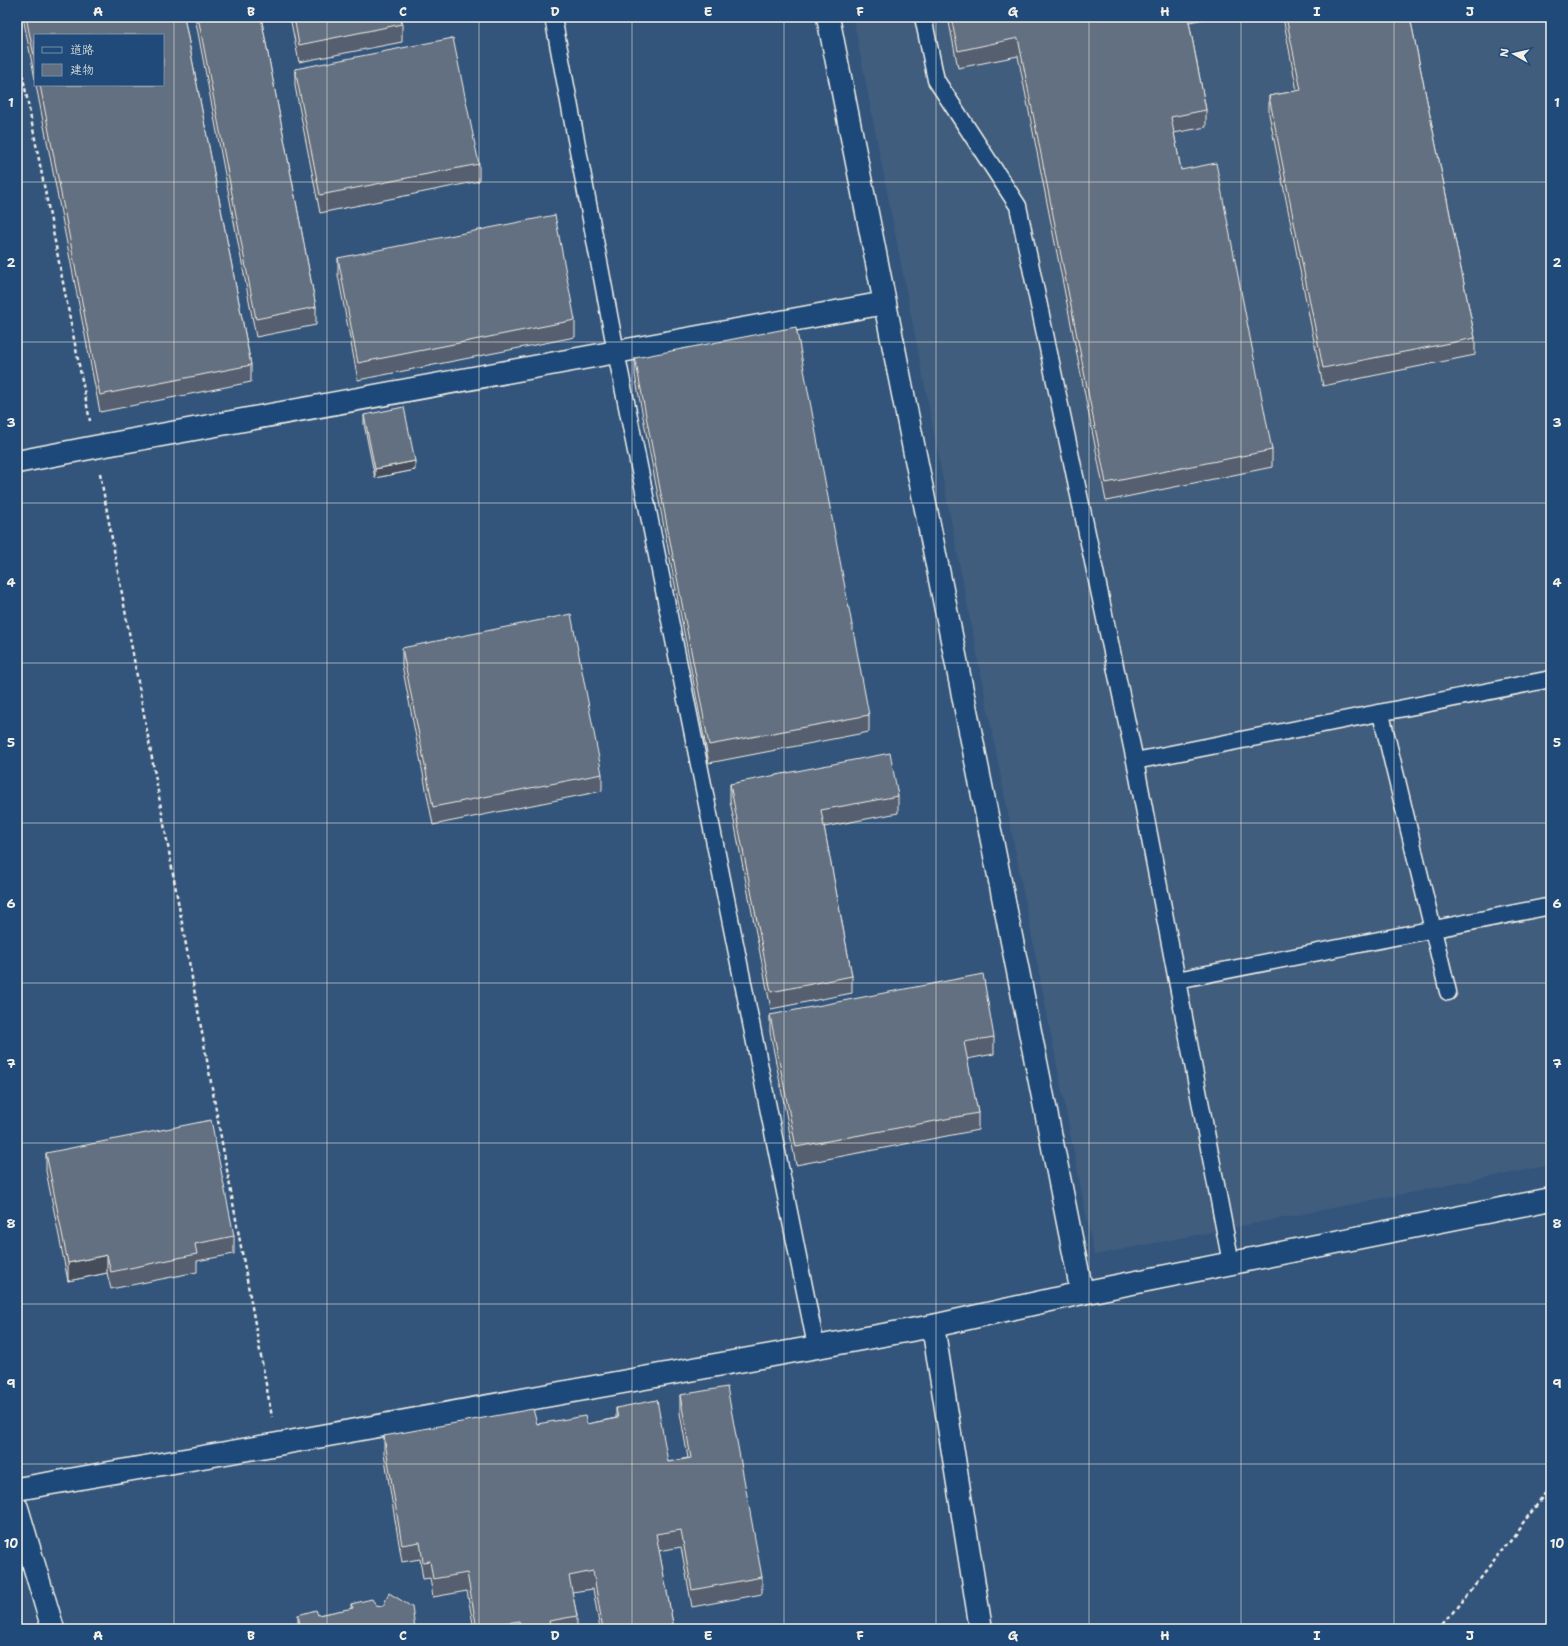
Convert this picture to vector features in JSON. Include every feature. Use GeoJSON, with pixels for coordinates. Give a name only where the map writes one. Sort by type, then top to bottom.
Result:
{"type":"FeatureCollection","features":[{"type":"Feature","properties":{"kind":"street"},"geometry":{"type":"LineString","coordinates":[[828,17],[1082,1293]]}},
{"type":"Feature","properties":{"kind":"street"},"geometry":{"type":"LineString","coordinates":[[17,462],[885,303]]}},
{"type":"Feature","properties":{"kind":"street"},"geometry":{"type":"LineString","coordinates":[[17,1489],[278,1444],[932,1326],[1082,1293],[1551,1199]]}},
{"type":"Feature","properties":{"kind":"street"},"geometry":{"type":"LineString","coordinates":[[932,1326],[981,1629]]}},
{"type":"Feature","properties":{"kind":"street"},"geometry":{"type":"LineString","coordinates":[[17,1508],[53,1629]]}},
{"type":"Feature","properties":{"kind":"lane"},"geometry":{"type":"LineString","coordinates":[[553,17],[616,352],[816,1346]]}},
{"type":"Feature","properties":{"kind":"lane"},"geometry":{"type":"LineString","coordinates":[[923,17],[936,80],[1018,206],[1136,761],[1231,1263]]}},
{"type":"Feature","properties":{"kind":"lane"},"geometry":{"type":"LineString","coordinates":[[1136,761],[1382,714],[1551,679]]}},
{"type":"Feature","properties":{"kind":"lane"},"geometry":{"type":"LineString","coordinates":[[1382,714],[1448,992]]}},
{"type":"Feature","properties":{"kind":"lane"},"geometry":{"type":"LineString","coordinates":[[1177,980],[1551,906]]}},
{"type":"Feature","properties":{"kind":"path"},"geometry":{"type":"LineString","coordinates":[[17,47],[95,447],[278,1444]]}},
{"type":"Feature","properties":{"kind":"path"},"geometry":{"type":"LineString","coordinates":[[1440,1629],[1551,1487]]}},
{"type":"Feature","properties":{"kind":"shaded area"},"geometry":{"type":"Polygon","coordinates":[[[853,17],[1551,17],[1551,1165],[1094,1255],[853,17]]]}},
{"type":"Feature","properties":{"kind":"building"},"geometry":{"type":"Polygon","coordinates":[[[26,17],[184,17],[251,365],[100,395],[40,86],[164,86],[164,34],[34,34],[34,56],[26,17]]]}},
{"type":"Feature","properties":{"kind":"building"},"geometry":{"type":"Polygon","coordinates":[[[198,17],[261,17],[316,307],[256,319],[198,17]]]}},
{"type":"Feature","properties":{"kind":"building"},"geometry":{"type":"Polygon","coordinates":[[[294,17],[400,17],[402,24],[299,45],[294,17]]]}},
{"type":"Feature","properties":{"kind":"building"},"geometry":{"type":"Polygon","coordinates":[[[951,17],[1188,17],[1206,110],[1171,117],[1181,170],[1216,163],[1272,450],[1106,483],[1018,38],[958,51],[951,17]]]}},
{"type":"Feature","properties":{"kind":"building"},"geometry":{"type":"Polygon","coordinates":[[[1286,17],[1410,17],[1475,338],[1323,368],[1269,96],[1301,90],[1286,17]]]}},
{"type":"Feature","properties":{"kind":"building"},"geometry":{"type":"Polygon","coordinates":[[[453,38],[479,164],[320,195],[295,69],[453,38]]]}},
{"type":"Feature","properties":{"kind":"building"},"geometry":{"type":"Polygon","coordinates":[[[555,215],[575,320],[358,363],[338,258],[555,215]]]}},
{"type":"Feature","properties":{"kind":"building"},"geometry":{"type":"Polygon","coordinates":[[[796,327],[869,715],[709,745],[635,358],[796,327]]]}},
{"type":"Feature","properties":{"kind":"building"},"geometry":{"type":"Polygon","coordinates":[[[404,407],[415,461],[375,469],[364,415],[404,407]]]}},
{"type":"Feature","properties":{"kind":"building"},"geometry":{"type":"Polygon","coordinates":[[[571,614],[602,774],[433,807],[402,648],[571,614]]]}},
{"type":"Feature","properties":{"kind":"building"},"geometry":{"type":"Polygon","coordinates":[[[890,753],[898,796],[821,810],[852,976],[771,992],[730,784],[890,753]]]}},
{"type":"Feature","properties":{"kind":"building"},"geometry":{"type":"Polygon","coordinates":[[[983,974],[994,1037],[964,1042],[978,1113],[796,1147],[770,1015],[983,974]]]}},
{"type":"Feature","properties":{"kind":"building"},"geometry":{"type":"Polygon","coordinates":[[[211,1120],[234,1236],[195,1244],[197,1254],[111,1272],[107,1255],[68,1263],[46,1153],[211,1120]]]}},
{"type":"Feature","properties":{"kind":"building"},"geometry":{"type":"Polygon","coordinates":[[[727,1387],[762,1577],[692,1590],[681,1530],[656,1534],[674,1629],[603,1629],[593,1571],[569,1576],[577,1616],[549,1621],[551,1629],[521,1629],[519,1621],[497,1625],[498,1629],[477,1629],[467,1573],[433,1579],[430,1561],[423,1562],[420,1542],[402,1545],[384,1436],[533,1409],[537,1424],[585,1416],[587,1424],[618,1418],[616,1408],[657,1400],[668,1462],[691,1458],[680,1395],[727,1387]]]}},
{"type":"Feature","properties":{"kind":"building"},"geometry":{"type":"Polygon","coordinates":[[[389,1593],[412,1607],[415,1629],[301,1629],[298,1615],[316,1610],[318,1615],[353,1608],[351,1604],[372,1599],[376,1605],[383,1606],[389,1593]]]}}]}
